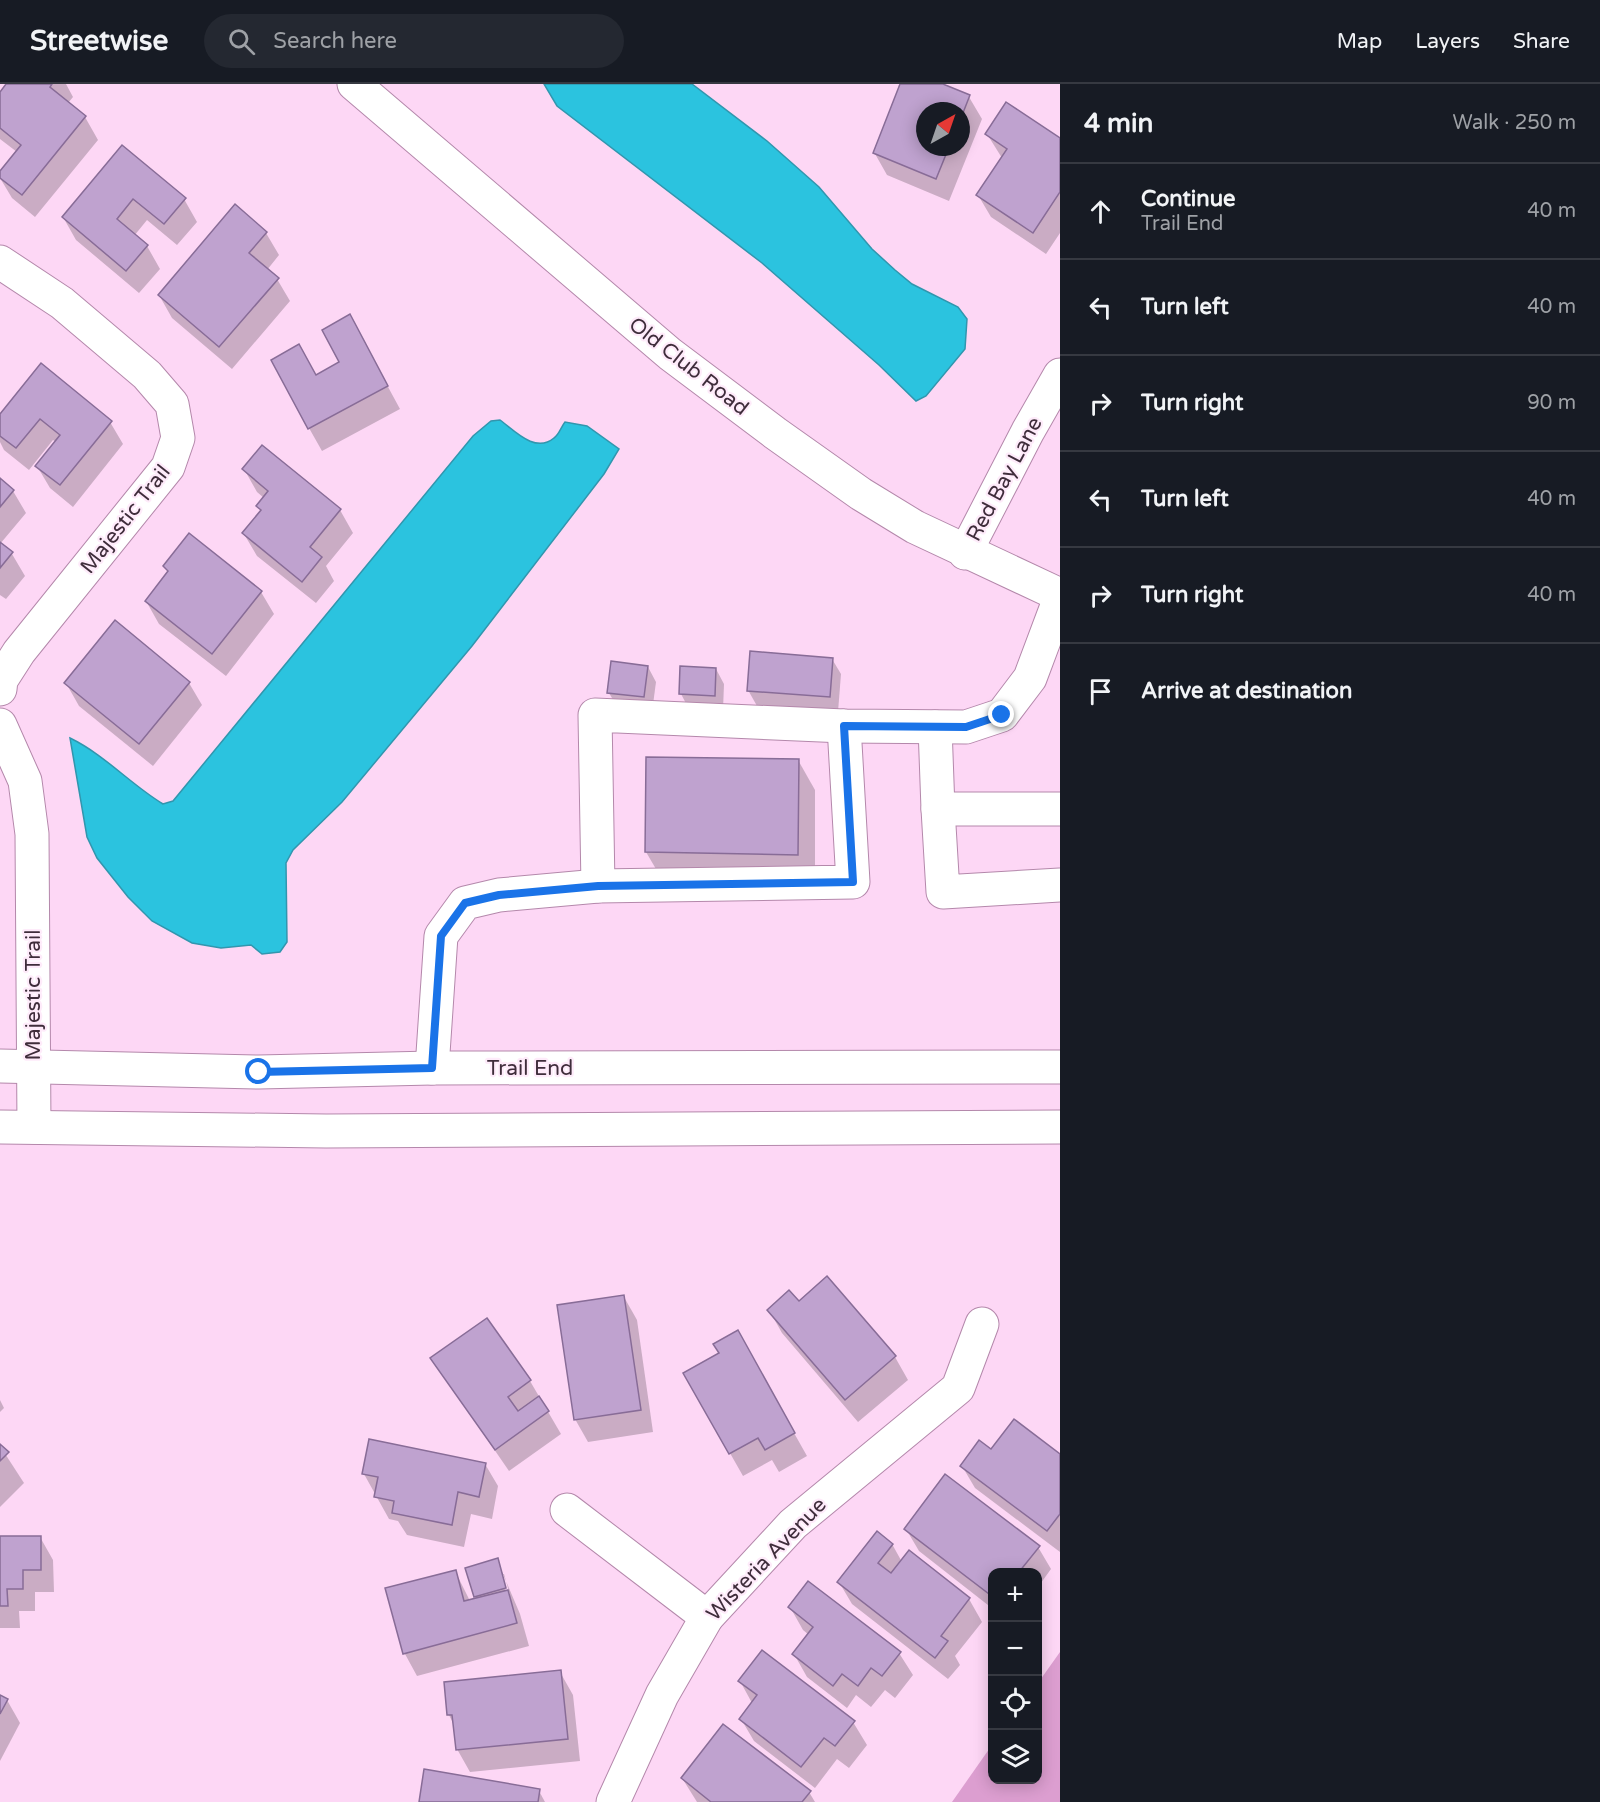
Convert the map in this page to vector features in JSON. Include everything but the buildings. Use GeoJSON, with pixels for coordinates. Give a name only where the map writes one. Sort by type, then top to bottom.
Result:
{"type":"FeatureCollection","features":[{"type":"Feature","properties":{"kind":"street","name":"Old Club Road"},"geometry":{"type":"LineString","coordinates":[[354,84],[670,354],[861,494],[915,527],[965,553],[1060,597]]}},
{"type":"Feature","properties":{"kind":"street","name":"Majestic Trail"},"geometry":{"type":"LineString","coordinates":[[0,262],[62,303],[147,375],[172,404],[178,438],[168,468],[19,652],[1,680],[0,689]]}},
{"type":"Feature","properties":{"kind":"street","name":"Red Bay Lane"},"geometry":{"type":"LineString","coordinates":[[965,553],[1060,375]]}},
{"type":"Feature","properties":{"kind":"street"},"geometry":{"type":"LineString","coordinates":[[598,886],[595,715],[844,726],[966,727],[1002,715],[1029,678],[1060,597]]}},
{"type":"Feature","properties":{"kind":"street","name":"Majestic Trail"},"geometry":{"type":"LineString","coordinates":[[0,725],[25,781],[32,834],[33,1127]]}},
{"type":"Feature","properties":{"kind":"street"},"geometry":{"type":"LineString","coordinates":[[432,1068],[441,936],[465,903],[499,895],[598,886],[853,882],[844,726]]}},
{"type":"Feature","properties":{"kind":"street"},"geometry":{"type":"LineString","coordinates":[[935,727],[943,892],[1060,885]]}},
{"type":"Feature","properties":{"kind":"street"},"geometry":{"type":"LineString","coordinates":[[938,809],[1060,809]]}},
{"type":"Feature","properties":{"kind":"street","name":"Trail End"},"geometry":{"type":"LineString","coordinates":[[0,1066],[259,1072],[432,1068],[1060,1067]]}},
{"type":"Feature","properties":{"kind":"street"},"geometry":{"type":"LineString","coordinates":[[0,1126],[326,1131],[1060,1128]]}},
{"type":"Feature","properties":{"kind":"street","name":"Wisteria Avenue"},"geometry":{"type":"LineString","coordinates":[[614,1802],[662,1695],[707,1617],[793,1524],[958,1388],[982,1324]]}},
{"type":"Feature","properties":{"kind":"street"},"geometry":{"type":"LineString","coordinates":[[567,1510],[707,1617]]}},
{"type":"Feature","properties":{"kind":"shaded area"},"geometry":{"type":"Polygon","coordinates":[[[1060,1652],[1060,1802],[952,1802],[988,1751],[988,1784],[1042,1784],[1042,1677],[1060,1652]]]}},
{"type":"Feature","properties":{"kind":"water"},"geometry":{"type":"Polygon","coordinates":[[[544,84],[692,84],[767,141],[819,187],[872,249],[895,270],[912,284],[958,307],[967,319],[965,349],[926,396],[916,401],[879,365],[762,263],[557,106],[544,84]]]}},
{"type":"Feature","properties":{"kind":"water"},"geometry":{"type":"Polygon","coordinates":[[[500,420],[525,439],[540,443],[556,437],[565,422],[587,426],[619,449],[604,474],[472,646],[342,802],[293,850],[286,863],[287,942],[280,952],[262,954],[251,945],[221,948],[192,943],[152,921],[128,897],[97,858],[87,837],[70,738],[95,753],[163,804],[173,801],[473,436],[491,421],[500,420]]]}},
{"type":"Feature","properties":{"kind":"route"},"geometry":{"type":"LineString","coordinates":[[259,1072],[432,1068],[441,936],[465,903],[499,895],[598,886],[853,882],[844,726],[966,727],[1002,715]]}}]}
